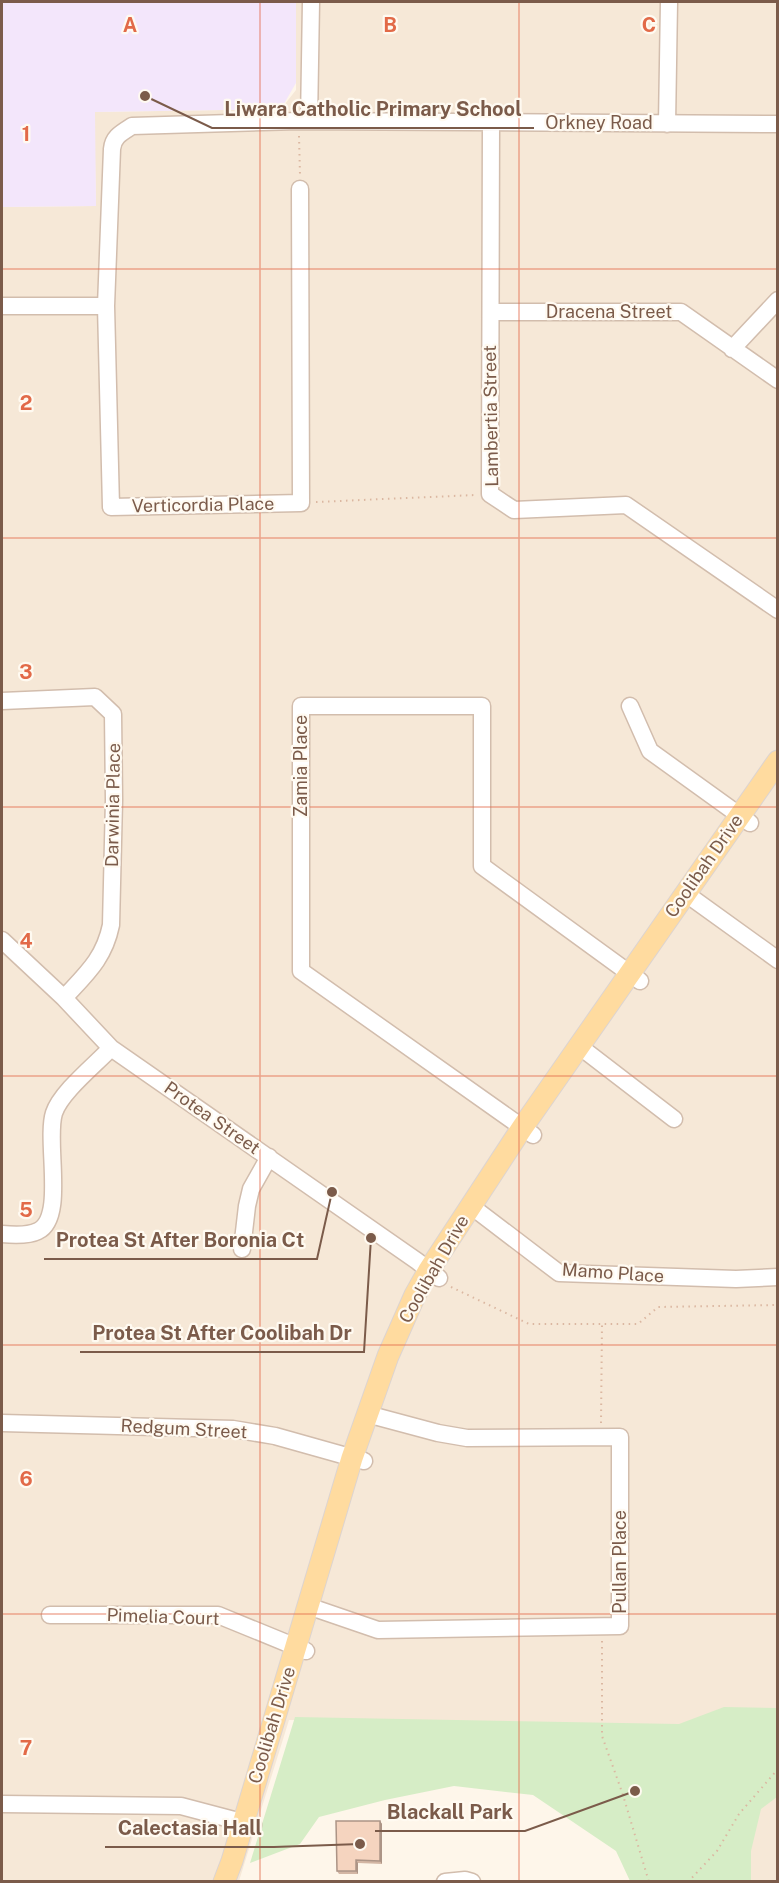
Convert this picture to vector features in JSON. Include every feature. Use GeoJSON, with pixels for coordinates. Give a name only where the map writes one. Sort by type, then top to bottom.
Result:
{"type":"FeatureCollection","features":[{"type":"Feature","properties":{"kind":"main road","name":"Coolibah Drive"},"geometry":{"type":"LineString","coordinates":[[745,819],[777,761]]}},
{"type":"Feature","properties":{"kind":"main road","name":"Coolibah Drive"},"geometry":{"type":"LineString","coordinates":[[224,1881],[248,1824],[373,1415],[406,1344],[434,1274],[528,1131],[690,896],[745,819],[777,782]]}},
{"type":"Feature","properties":{"kind":"main road","name":"Coolibah Drive"},"geometry":{"type":"LineString","coordinates":[[241,1881],[248,1824]]}},
{"type":"Feature","properties":{"kind":"street"},"geometry":{"type":"LineString","coordinates":[[304,121],[311,2]]}},
{"type":"Feature","properties":{"kind":"street"},"geometry":{"type":"LineString","coordinates":[[667,124],[669,2]]}},
{"type":"Feature","properties":{"kind":"street","name":"Orkney Road"},"geometry":{"type":"LineString","coordinates":[[132,126],[304,121],[777,124]]}},
{"type":"Feature","properties":{"kind":"street","name":"Lambertia Street"},"geometry":{"type":"LineString","coordinates":[[491,122],[490,494],[514,510],[626,505],[777,610]]}},
{"type":"Feature","properties":{"kind":"street","name":"Verticordia Place"},"geometry":{"type":"LineString","coordinates":[[132,126],[118,135],[113,142],[106,306],[111,507],[301,503],[300,189]]}},
{"type":"Feature","properties":{"kind":"street"},"geometry":{"type":"LineString","coordinates":[[732,349],[777,300]]}},
{"type":"Feature","properties":{"kind":"street"},"geometry":{"type":"LineString","coordinates":[[2,306],[106,306]]}},
{"type":"Feature","properties":{"kind":"street","name":"Dracena Street"},"geometry":{"type":"LineString","coordinates":[[491,312],[681,312],[777,380]]}},
{"type":"Feature","properties":{"kind":"street","name":"Darwinia Place"},"geometry":{"type":"LineString","coordinates":[[2,701],[95,697],[113,714],[114,800],[111,925],[107,943],[101,955],[64,998]]}},
{"type":"Feature","properties":{"kind":"street","name":"Zamia Place"},"geometry":{"type":"LineString","coordinates":[[528,1131],[301,971],[301,706],[482,706],[482,866],[635,976]]}},
{"type":"Feature","properties":{"kind":"street"},"geometry":{"type":"LineString","coordinates":[[630,706],[650,751],[745,819]]}},
{"type":"Feature","properties":{"kind":"street"},"geometry":{"type":"LineString","coordinates":[[690,896],[777,960]]}},
{"type":"Feature","properties":{"kind":"street","name":"Protea Street"},"geometry":{"type":"LineString","coordinates":[[2,940],[64,998],[111,1048],[434,1274]]}},
{"type":"Feature","properties":{"kind":"street"},"geometry":{"type":"LineString","coordinates":[[2,1234],[35,1233],[47,1224],[53,1206],[50,1142],[55,1110],[64,1095],[111,1048]]}},
{"type":"Feature","properties":{"kind":"street"},"geometry":{"type":"LineString","coordinates":[[584,1050],[674,1119]]}},
{"type":"Feature","properties":{"kind":"street"},"geometry":{"type":"LineString","coordinates":[[242,1249],[251,1189],[269,1158]]}},
{"type":"Feature","properties":{"kind":"street","name":"Mamo Place"},"geometry":{"type":"LineString","coordinates":[[476,1209],[559,1273],[736,1279],[777,1277]]}},
{"type":"Feature","properties":{"kind":"street"},"geometry":{"type":"LineString","coordinates":[[373,1415],[438,1433],[467,1438],[601,1437]]}},
{"type":"Feature","properties":{"kind":"street","name":"Redgum Street"},"geometry":{"type":"LineString","coordinates":[[2,1424],[233,1429],[275,1436],[358,1460]]}},
{"type":"Feature","properties":{"kind":"street","name":"Pullan Place"},"geometry":{"type":"LineString","coordinates":[[314,1608],[378,1630],[620,1626],[620,1437],[601,1437]]}},
{"type":"Feature","properties":{"kind":"street","name":"Pimelia Court"},"geometry":{"type":"LineString","coordinates":[[50,1615],[218,1615],[301,1649]]}},
{"type":"Feature","properties":{"kind":"street"},"geometry":{"type":"LineString","coordinates":[[2,1804],[181,1806],[248,1824]]}},
{"type":"Feature","properties":{"kind":"street"},"geometry":{"type":"LineString","coordinates":[[445,1881],[472,1881]]}},
{"type":"Feature","properties":{"kind":"path"},"geometry":{"type":"LineString","coordinates":[[300,189],[304,121]]}},
{"type":"Feature","properties":{"kind":"path"},"geometry":{"type":"LineString","coordinates":[[301,503],[490,494]]}},
{"type":"Feature","properties":{"kind":"path"},"geometry":{"type":"LineString","coordinates":[[434,1274],[450,1286],[529,1324],[638,1324],[658,1307],[777,1305]]}},
{"type":"Feature","properties":{"kind":"path"},"geometry":{"type":"LineString","coordinates":[[601,1437],[602,1324]]}},
{"type":"Feature","properties":{"kind":"path"},"geometry":{"type":"LineString","coordinates":[[602,1627],[602,1736],[649,1881]]}},
{"type":"Feature","properties":{"kind":"path"},"geometry":{"type":"LineString","coordinates":[[688,1881],[717,1851],[739,1814],[777,1769]]}},
{"type":"Feature","properties":{"kind":"shaded area"},"geometry":{"type":"Polygon","coordinates":[[[2,2],[296,2],[296,83],[281,109],[95,112],[96,206],[2,207],[2,2]]]}},
{"type":"Feature","properties":{"kind":"shaded area"},"geometry":{"type":"Polygon","coordinates":[[[296,2],[777,2],[777,1711],[679,1727],[289,1720],[239,1881],[2,1881],[2,207],[96,206],[94,112],[281,109],[296,90],[296,2]]]}},
{"type":"Feature","properties":{"kind":"shaded area"},"geometry":{"type":"Polygon","coordinates":[[[777,1792],[777,1881],[746,1882],[747,1814],[777,1792]]]}},
{"type":"Feature","properties":{"kind":"green space"},"geometry":{"type":"Polygon","coordinates":[[[724,1707],[777,1708],[777,1797],[761,1809],[751,1851],[751,1881],[630,1881],[616,1851],[533,1795],[454,1786],[319,1817],[300,1844],[250,1863],[295,1717],[679,1724],[724,1707]]]}},
{"type":"Feature","properties":{"kind":"building"},"geometry":{"type":"Polygon","coordinates":[[[336,1821],[380,1821],[380,1861],[356,1860],[356,1871],[337,1871],[336,1821]]]}},
{"type":"Feature","properties":{"kind":"place","name":"Liwara Catholic Primary School"},"geometry":{"type":"Point","coordinates":[145,96]}},
{"type":"Feature","properties":{"kind":"place","name":"Protea St After Boronia Ct"},"geometry":{"type":"Point","coordinates":[332,1192]}},
{"type":"Feature","properties":{"kind":"place","name":"Protea St After Coolibah Dr"},"geometry":{"type":"Point","coordinates":[371,1238]}},
{"type":"Feature","properties":{"kind":"place","name":"Blackall Park"},"geometry":{"type":"Point","coordinates":[635,1791]}},
{"type":"Feature","properties":{"kind":"place","name":"Calectasia Hall"},"geometry":{"type":"Point","coordinates":[360,1844]}}]}
